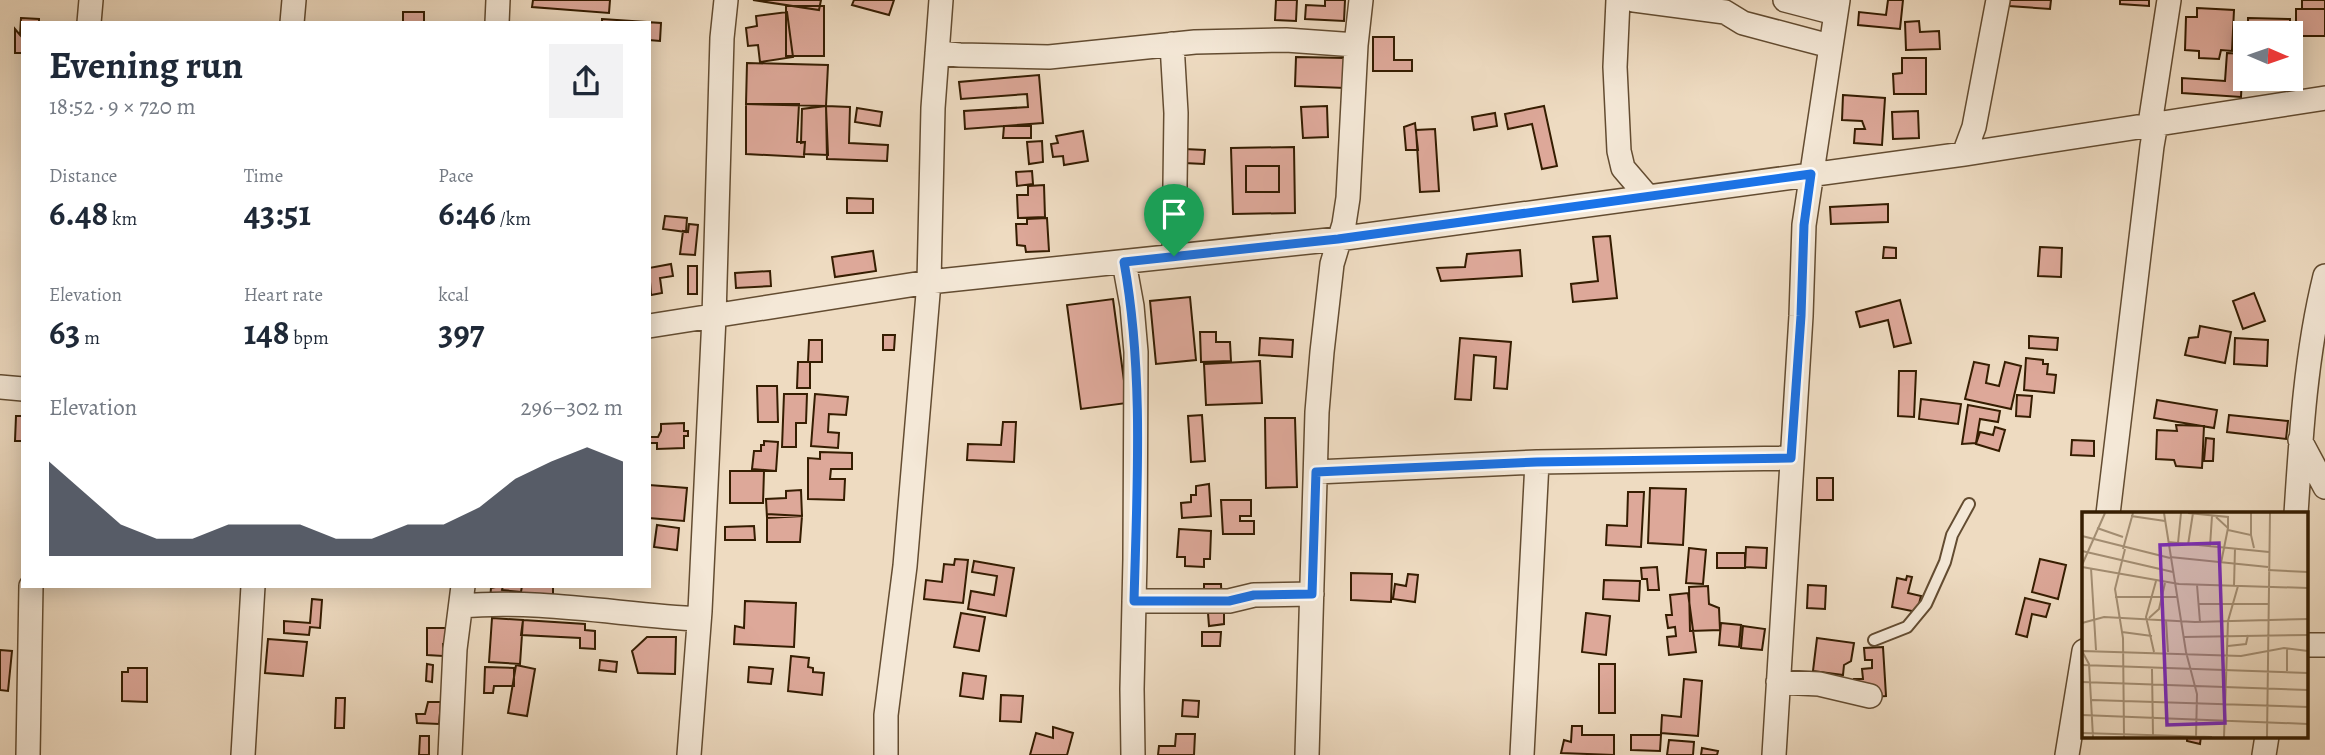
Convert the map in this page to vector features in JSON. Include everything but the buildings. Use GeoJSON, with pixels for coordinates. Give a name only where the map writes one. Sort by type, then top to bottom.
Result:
{"type":"FeatureCollection","features":[{"type":"Feature","properties":{"kind":"street"},"geometry":{"type":"LineString","coordinates":[[89,21],[91,0]]}},
{"type":"Feature","properties":{"kind":"street"},"geometry":{"type":"LineString","coordinates":[[292,21],[294,0]]}},
{"type":"Feature","properties":{"kind":"street"},"geometry":{"type":"LineString","coordinates":[[497,21],[498,0]]}},
{"type":"Feature","properties":{"kind":"street"},"geometry":{"type":"LineString","coordinates":[[690,755],[714,317],[722,38],[726,0]]}},
{"type":"Feature","properties":{"kind":"street"},"geometry":{"type":"LineString","coordinates":[[886,755],[886,715],[905,566],[929,282],[933,108],[941,0]]}},
{"type":"Feature","properties":{"kind":"street"},"geometry":{"type":"LineString","coordinates":[[1307,755],[1322,352],[1332,264],[1348,198],[1361,0]]}},
{"type":"Feature","properties":{"kind":"street"},"geometry":{"type":"LineString","coordinates":[[1618,0],[1615,67],[1619,151],[1623,168],[1647,196]]}},
{"type":"Feature","properties":{"kind":"street"},"geometry":{"type":"LineString","coordinates":[[1634,0],[1726,12],[1743,23],[1830,46]]}},
{"type":"Feature","properties":{"kind":"street"},"geometry":{"type":"LineString","coordinates":[[1774,755],[1801,316],[1804,225],[1837,6],[1785,0]]}},
{"type":"Feature","properties":{"kind":"street"},"geometry":{"type":"LineString","coordinates":[[1964,154],[1974,127],[1998,0]]}},
{"type":"Feature","properties":{"kind":"street"},"geometry":{"type":"LineString","coordinates":[[2108,512],[2169,0]]}},
{"type":"Feature","properties":{"kind":"street"},"geometry":{"type":"LineString","coordinates":[[937,53],[1049,57],[1172,44],[1286,40],[1356,45]]}},
{"type":"Feature","properties":{"kind":"street"},"geometry":{"type":"LineString","coordinates":[[1172,44],[1176,113],[1174,256]]}},
{"type":"Feature","properties":{"kind":"street"},"geometry":{"type":"LineString","coordinates":[[651,327],[929,282],[1338,239],[1964,154],[2325,98]]}},
{"type":"Feature","properties":{"kind":"street"},"geometry":{"type":"LineString","coordinates":[[1124,262],[1132,306],[1136,352],[1133,755]]}},
{"type":"Feature","properties":{"kind":"street"},"geometry":{"type":"LineString","coordinates":[[2296,512],[2300,440],[2318,351],[2325,276]]}},
{"type":"Feature","properties":{"kind":"street"},"geometry":{"type":"LineString","coordinates":[[0,387],[21,388]]}},
{"type":"Feature","properties":{"kind":"street"},"geometry":{"type":"LineString","coordinates":[[2300,440],[2325,487]]}},
{"type":"Feature","properties":{"kind":"street"},"geometry":{"type":"LineString","coordinates":[[1316,472],[1537,462],[1791,458]]}},
{"type":"Feature","properties":{"kind":"street"},"geometry":{"type":"LineString","coordinates":[[1522,755],[1537,462]]}},
{"type":"Feature","properties":{"kind":"street"},"geometry":{"type":"LineString","coordinates":[[28,755],[31,588]]}},
{"type":"Feature","properties":{"kind":"street"},"geometry":{"type":"LineString","coordinates":[[243,755],[253,588]]}},
{"type":"Feature","properties":{"kind":"street"},"geometry":{"type":"LineString","coordinates":[[1134,601],[1229,601],[1254,595],[1312,594]]}},
{"type":"Feature","properties":{"kind":"street"},"geometry":{"type":"LineString","coordinates":[[450,755],[455,649],[462,596],[500,604],[699,619]]}},
{"type":"Feature","properties":{"kind":"street"},"geometry":{"type":"LineString","coordinates":[[2067,755],[2082,663]]}},
{"type":"Feature","properties":{"kind":"street"},"geometry":{"type":"LineString","coordinates":[[1778,682],[1819,684],[1870,695]]}},
{"type":"Feature","properties":{"kind":"lane"},"geometry":{"type":"LineString","coordinates":[[1874,640],[1907,627],[1926,604],[1945,562],[1952,535],[1969,505]]}},
{"type":"Feature","properties":{"kind":"route"},"geometry":{"type":"LineString","coordinates":[[1811,174],[1804,225],[1791,458],[1537,462],[1316,472],[1312,594],[1254,595],[1229,601],[1134,601],[1136,352],[1132,306],[1124,262],[1174,256],[1338,239],[1811,174]]}}]}
